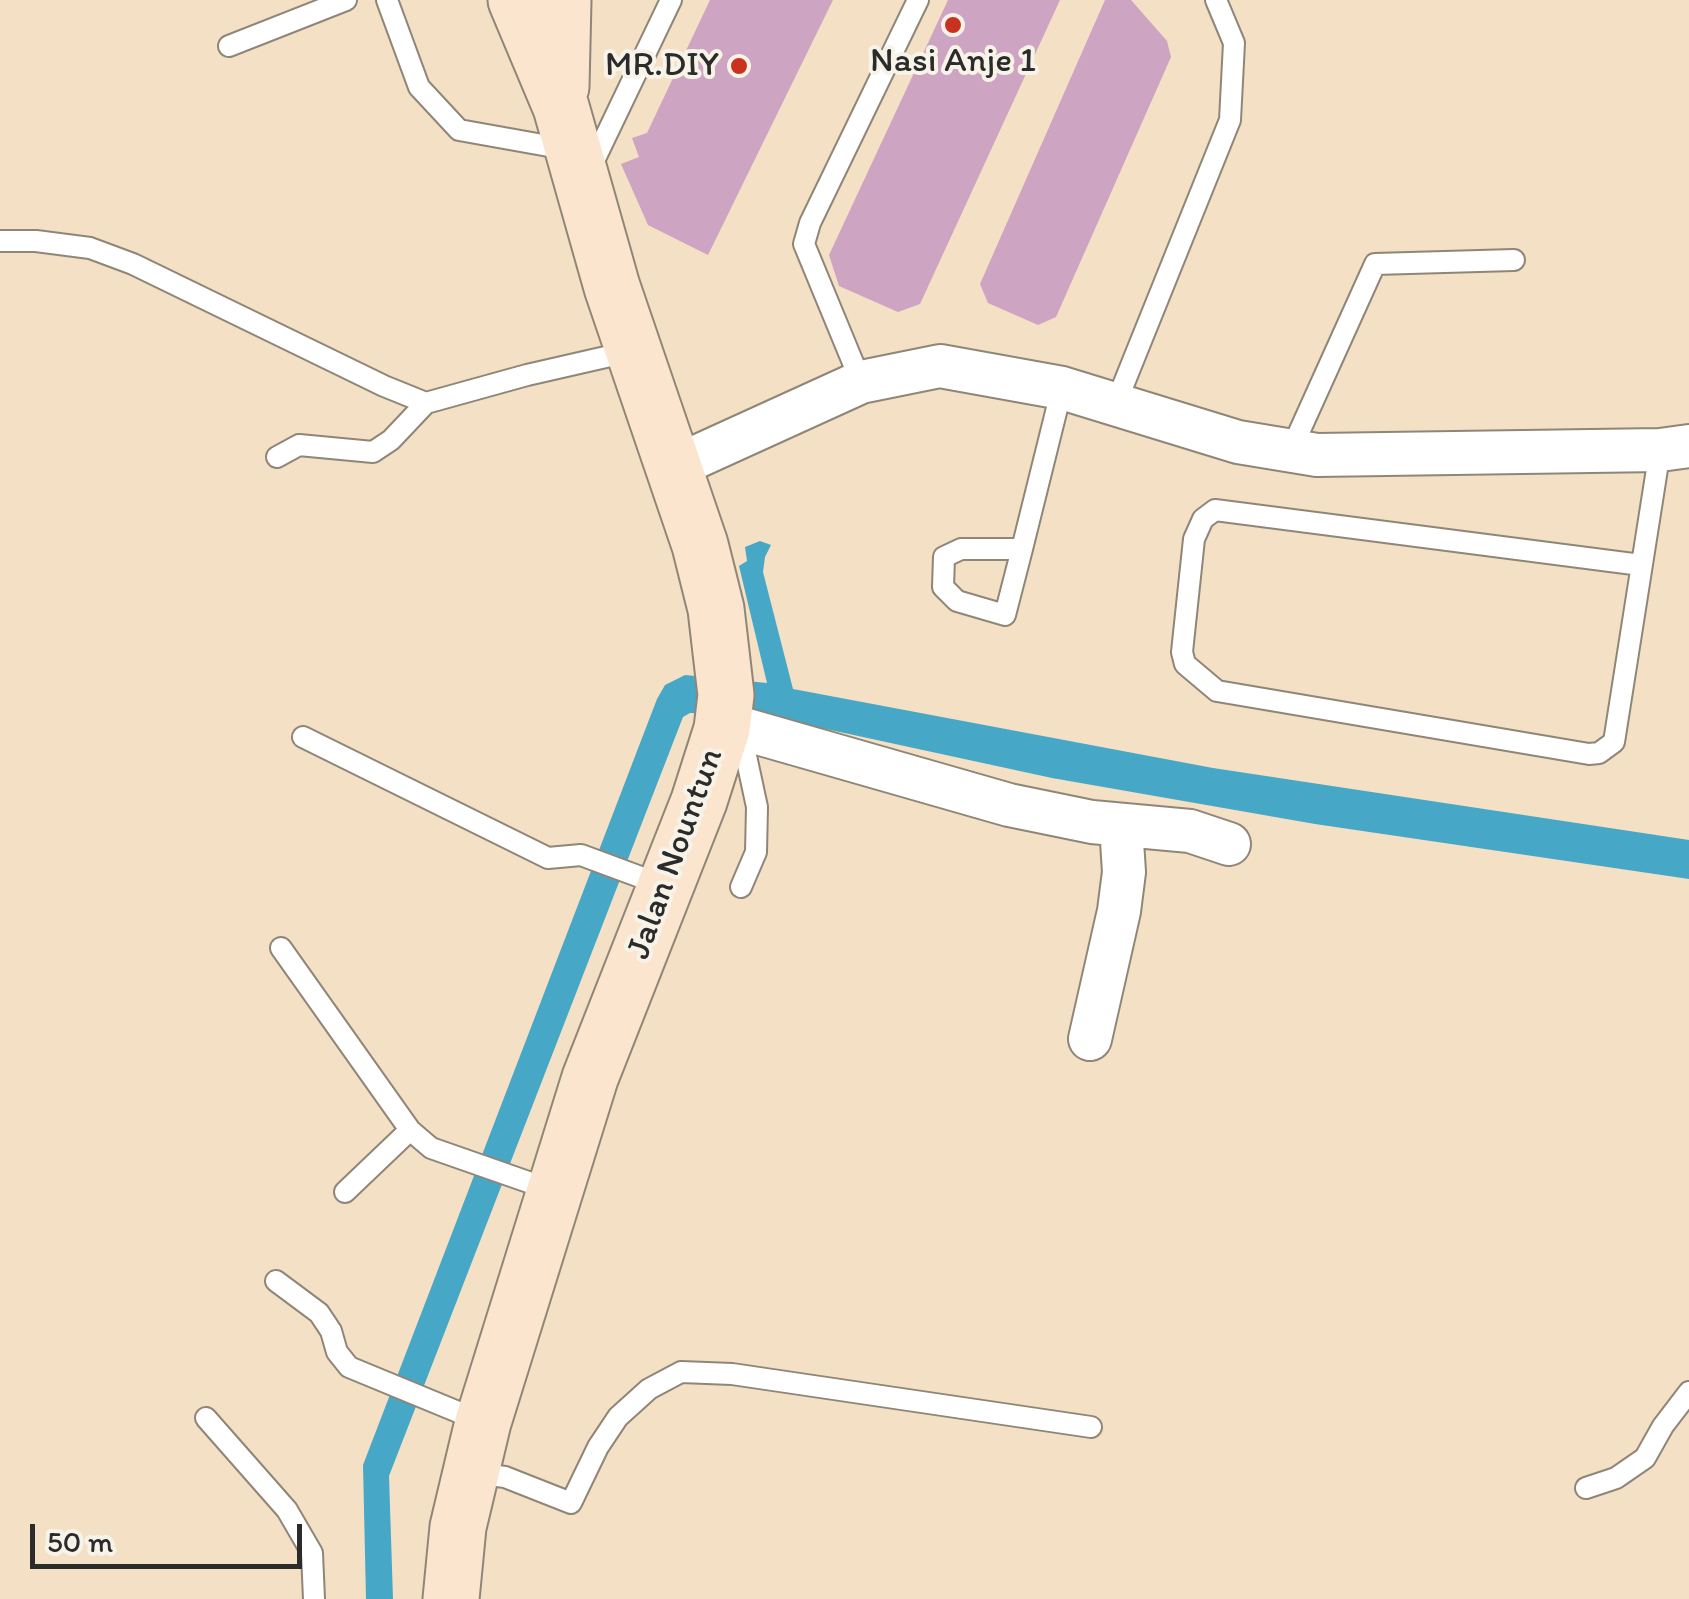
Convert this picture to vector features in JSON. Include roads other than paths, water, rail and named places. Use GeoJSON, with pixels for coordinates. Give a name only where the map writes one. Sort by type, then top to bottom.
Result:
{"type":"FeatureCollection","features":[{"type":"Feature","properties":{"kind":"street","name":"Jalan Nountun"},"geometry":{"type":"LineString","coordinates":[[451,1599],[458,1528],[533,1184],[590,1078],[647,879],[731,728],[716,609],[700,545],[612,288],[572,147],[516,0]]}},
{"type":"Feature","properties":{"kind":"street","name":"Jalan Nountun"},"geometry":{"type":"LineString","coordinates":[[563,0],[572,147]]}},
{"type":"Feature","properties":{"kind":"street"},"geometry":{"type":"LineString","coordinates":[[672,468],[861,382],[940,366],[1062,388],[1238,442],[1318,455],[1674,448]]}},
{"type":"Feature","properties":{"kind":"street"},"geometry":{"type":"LineString","coordinates":[[731,728],[1009,805],[1121,826],[1190,832],[1228,844]]}},
{"type":"Feature","properties":{"kind":"street"},"geometry":{"type":"LineString","coordinates":[[1090,1040],[1119,911],[1124,872],[1121,826]]}},
{"type":"Feature","properties":{"kind":"lane"},"geometry":{"type":"LineString","coordinates":[[229,46],[346,0]]}},
{"type":"Feature","properties":{"kind":"lane"},"geometry":{"type":"LineString","coordinates":[[387,0],[419,87],[459,130],[572,147],[671,0]]}},
{"type":"Feature","properties":{"kind":"lane"},"geometry":{"type":"LineString","coordinates":[[861,382],[804,244],[810,223],[918,0]]}},
{"type":"Feature","properties":{"kind":"lane"},"geometry":{"type":"LineString","coordinates":[[1116,403],[1230,120],[1234,44],[1216,0]]}},
{"type":"Feature","properties":{"kind":"lane"},"geometry":{"type":"LineString","coordinates":[[0,241],[36,240],[90,248],[133,264],[426,403]]}},
{"type":"Feature","properties":{"kind":"lane"},"geometry":{"type":"LineString","coordinates":[[1291,450],[1375,264],[1514,260]]}},
{"type":"Feature","properties":{"kind":"lane"},"geometry":{"type":"LineString","coordinates":[[277,458],[299,445],[373,452],[391,440],[426,403],[527,374],[634,350]]}},
{"type":"Feature","properties":{"kind":"lane"},"geometry":{"type":"LineString","coordinates":[[1022,549],[1062,388]]}},
{"type":"Feature","properties":{"kind":"lane"},"geometry":{"type":"LineString","coordinates":[[1642,565],[1215,510],[1204,519],[1194,538],[1182,652],[1185,664],[1217,691],[1598,753],[1614,742],[1642,565],[1674,448]]}},
{"type":"Feature","properties":{"kind":"lane"},"geometry":{"type":"LineString","coordinates":[[731,728],[757,808],[756,852],[741,887]]}},
{"type":"Feature","properties":{"kind":"lane"},"geometry":{"type":"LineString","coordinates":[[303,737],[548,858],[581,855],[647,879]]}},
{"type":"Feature","properties":{"kind":"lane"},"geometry":{"type":"LineString","coordinates":[[280,948],[410,1130],[431,1148],[533,1184]]}},
{"type":"Feature","properties":{"kind":"lane"},"geometry":{"type":"LineString","coordinates":[[344,1192],[410,1130]]}},
{"type":"Feature","properties":{"kind":"lane"},"geometry":{"type":"LineString","coordinates":[[276,1282],[319,1312],[331,1330],[337,1352],[349,1367],[426,1399],[504,1477],[571,1503],[618,1417],[649,1389],[682,1372],[732,1374],[1091,1427]]}},
{"type":"Feature","properties":{"kind":"lane"},"geometry":{"type":"LineString","coordinates":[[1586,1488],[1616,1478],[1645,1458],[1689,1392]]}},
{"type":"Feature","properties":{"kind":"lane"},"geometry":{"type":"LineString","coordinates":[[206,1418],[287,1510],[312,1553],[314,1599]]}},
{"type":"Feature","properties":{"kind":"water"},"geometry":{"type":"Polygon","coordinates":[[[760,541],[771,545],[763,572],[793,689],[1213,768],[1689,840],[1689,879],[1315,824],[1052,778],[766,716],[690,713],[683,717],[389,1476],[393,1599],[366,1599],[363,1465],[657,699],[665,685],[685,675],[767,683],[739,566],[747,561],[745,547],[760,541]]]}},
{"type":"Feature","properties":{"kind":"place","name":"Nasi Anje 1"},"geometry":{"type":"Point","coordinates":[953,25]}},
{"type":"Feature","properties":{"kind":"place","name":"MR.DIY"},"geometry":{"type":"Point","coordinates":[739,66]}}]}
